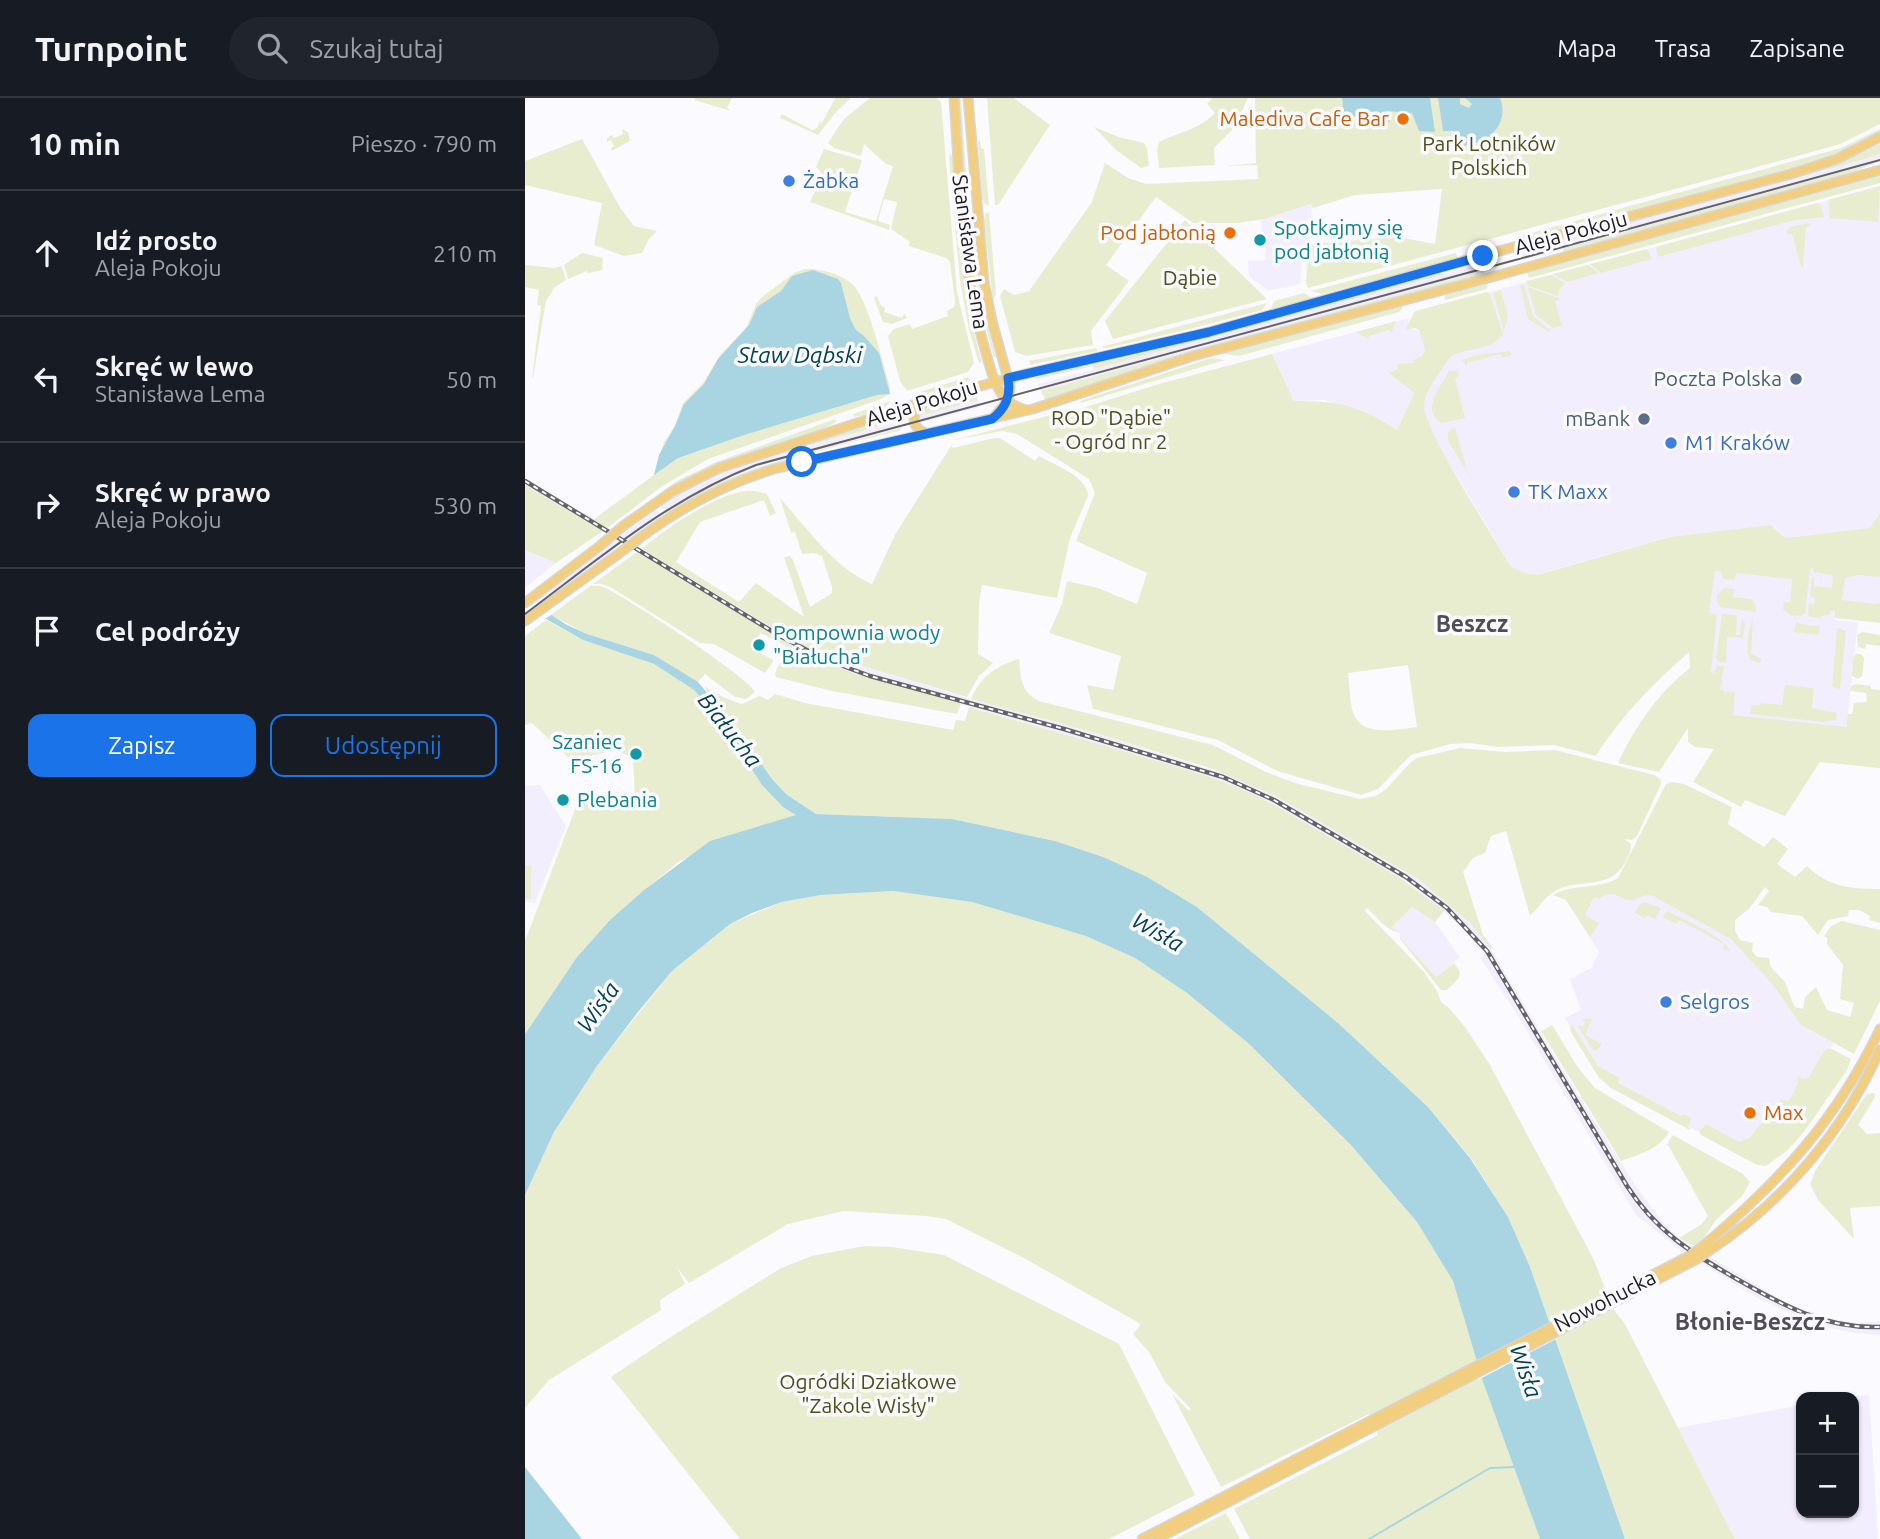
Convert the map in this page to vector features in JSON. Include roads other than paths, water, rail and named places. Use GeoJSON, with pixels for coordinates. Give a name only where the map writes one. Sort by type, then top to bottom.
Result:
{"type":"FeatureCollection","features":[{"type":"Feature","properties":{"kind":"main road","name":"Stanisława Lema"},"geometry":{"type":"LineString","coordinates":[[954,98],[971,287],[981,337],[995,381],[1007,401]]}},
{"type":"Feature","properties":{"kind":"main road","name":"Stanisława Lema"},"geometry":{"type":"LineString","coordinates":[[968,98],[983,272],[992,321],[1008,378],[1010,390],[1007,401]]}},
{"type":"Feature","properties":{"kind":"main road","name":"Aleja Pokoju"},"geometry":{"type":"LineString","coordinates":[[525,603],[623,526],[673,491],[719,468],[927,400],[995,381],[1209,332],[1521,245],[1798,172],[1837,159],[1880,137]]}},
{"type":"Feature","properties":{"kind":"main road","name":"Aleja Pokoju"},"geometry":{"type":"LineString","coordinates":[[525,621],[641,537],[699,500],[746,478],[790,465],[1033,409],[1193,356],[1880,170]]}},
{"type":"Feature","properties":{"kind":"main road"},"geometry":{"type":"LineString","coordinates":[[927,400],[918,408],[913,418],[916,427],[927,434]]}},
{"type":"Feature","properties":{"kind":"main road"},"geometry":{"type":"LineString","coordinates":[[992,419],[1007,401],[1020,409],[1033,409]]}},
{"type":"Feature","properties":{"kind":"main road","name":"Nowohucka"},"geometry":{"type":"LineString","coordinates":[[1706,1249],[1776,1181],[1811,1141],[1839,1102],[1880,1029]]}},
{"type":"Feature","properties":{"kind":"main road","name":"Nowohucka"},"geometry":{"type":"LineString","coordinates":[[1142,1539],[1370,1425],[1694,1257],[1765,1208],[1803,1170],[1844,1116],[1880,1050]]}},
{"type":"Feature","properties":{"kind":"main road","name":"Nowohucka"},"geometry":{"type":"LineString","coordinates":[[1157,1539],[1370,1425]]}},
{"type":"Feature","properties":{"kind":"water"},"geometry":{"type":"Polygon","coordinates":[[[1342,98],[1430,98],[1435,132],[1419,131],[1412,113],[1387,111],[1390,122],[1344,115],[1342,98]]]}},
{"type":"Feature","properties":{"kind":"water"},"geometry":{"type":"Polygon","coordinates":[[[1438,98],[1460,98],[1460,104],[1469,108],[1472,104],[1465,98],[1500,98],[1502,118],[1498,127],[1483,140],[1474,144],[1454,144],[1451,139],[1455,131],[1443,131],[1438,98]]]}},
{"type":"Feature","properties":{"kind":"water","name":"Staw Dąbski"},"geometry":{"type":"Polygon","coordinates":[[[813,270],[838,279],[841,283],[856,330],[879,353],[890,394],[877,395],[744,435],[678,458],[654,475],[659,455],[684,404],[704,384],[718,359],[749,325],[757,307],[781,291],[792,276],[813,270]]]}},
{"type":"Feature","properties":{"kind":"water"},"geometry":{"type":"Polygon","coordinates":[[[525,598],[567,625],[654,655],[698,682],[733,723],[772,779],[786,794],[816,814],[952,819],[1055,841],[1103,857],[1147,877],[1197,907],[1338,1023],[1428,1107],[1470,1158],[1508,1217],[1530,1267],[1625,1539],[1540,1539],[1483,1382],[1453,1281],[1417,1222],[1350,1144],[1248,1043],[1187,993],[1135,958],[1086,936],[972,902],[893,891],[821,895],[782,902],[752,913],[730,924],[672,971],[638,1012],[597,1066],[554,1132],[525,1195],[525,1034],[577,957],[610,920],[644,890],[710,841],[796,815],[783,807],[762,785],[735,739],[694,690],[654,664],[583,640],[525,607],[525,598]]]}},
{"type":"Feature","properties":{"kind":"water"},"geometry":{"type":"Polygon","coordinates":[[[525,1467],[582,1539],[525,1539],[525,1467]]]}},
{"type":"Feature","properties":{"kind":"waterway"},"geometry":{"type":"LineString","coordinates":[[1369,1539],[1490,1468],[1515,1467]]}},
{"type":"Feature","properties":{"kind":"tram line"},"geometry":{"type":"LineString","coordinates":[[525,614],[664,512],[756,465],[1880,160]]}},
{"type":"Feature","properties":{"kind":"railway"},"geometry":{"type":"LineString","coordinates":[[525,481],[780,636],[824,659],[870,676],[1064,729],[1223,777],[1274,800],[1406,877],[1447,908],[1487,951],[1627,1186],[1662,1228],[1703,1259],[1787,1306],[1841,1324],[1880,1327]]}},
{"type":"Feature","properties":{"kind":"place","name":"Malediva Cafe Bar"},"geometry":{"type":"Point","coordinates":[1403,119]}},
{"type":"Feature","properties":{"kind":"place","name":"Żabka"},"geometry":{"type":"Point","coordinates":[789,181]}},
{"type":"Feature","properties":{"kind":"place","name":"Pod jabłonią"},"geometry":{"type":"Point","coordinates":[1230,233]}},
{"type":"Feature","properties":{"kind":"place","name":"Spotkajmy się pod jabłonią"},"geometry":{"type":"Point","coordinates":[1260,240]}},
{"type":"Feature","properties":{"kind":"place","name":"Poczta Polska"},"geometry":{"type":"Point","coordinates":[1796,379]}},
{"type":"Feature","properties":{"kind":"place","name":"mBank"},"geometry":{"type":"Point","coordinates":[1644,419]}},
{"type":"Feature","properties":{"kind":"place","name":"M1 Kraków"},"geometry":{"type":"Point","coordinates":[1671,443]}},
{"type":"Feature","properties":{"kind":"place","name":"TK Maxx"},"geometry":{"type":"Point","coordinates":[1514,492]}},
{"type":"Feature","properties":{"kind":"place","name":"Pompownia wody \"Białucha\""},"geometry":{"type":"Point","coordinates":[759,645]}},
{"type":"Feature","properties":{"kind":"place","name":"Szaniec FS-16"},"geometry":{"type":"Point","coordinates":[636,754]}},
{"type":"Feature","properties":{"kind":"place","name":"Plebania"},"geometry":{"type":"Point","coordinates":[563,800]}},
{"type":"Feature","properties":{"kind":"place","name":"Selgros"},"geometry":{"type":"Point","coordinates":[1666,1002]}},
{"type":"Feature","properties":{"kind":"place","name":"Max"},"geometry":{"type":"Point","coordinates":[1750,1113]}},
{"type":"Feature","properties":{"kind":"district","name":"Beszcz"},"geometry":{"type":"Point","coordinates":[1472,624]}},
{"type":"Feature","properties":{"kind":"district","name":"Błonie-Beszcz"},"geometry":{"type":"Point","coordinates":[1750,1322]}},
{"type":"Feature","properties":{"kind":"park label","name":"Park Lotników Polskich"},"geometry":{"type":"Point","coordinates":[1489,156]}},
{"type":"Feature","properties":{"kind":"park label","name":"Dąbie"},"geometry":{"type":"Point","coordinates":[1190,278]}},
{"type":"Feature","properties":{"kind":"park label","name":"ROD \"Dąbie\" - Ogród nr 2"},"geometry":{"type":"Point","coordinates":[1111,430]}},
{"type":"Feature","properties":{"kind":"park label","name":"Ogródki Działkowe \"Zakole Wisły\""},"geometry":{"type":"Point","coordinates":[868,1394]}},
{"type":"Feature","properties":{"kind":"water label","name":"Białucha"},"geometry":{"type":"Point","coordinates":[730,730]}},
{"type":"Feature","properties":{"kind":"water label","name":"Wisła"},"geometry":{"type":"Point","coordinates":[1158,932]}},
{"type":"Feature","properties":{"kind":"water label","name":"Wisła"},"geometry":{"type":"Point","coordinates":[598,1007]}},
{"type":"Feature","properties":{"kind":"water label","name":"Wisła"},"geometry":{"type":"Point","coordinates":[1526,1371]}}]}
